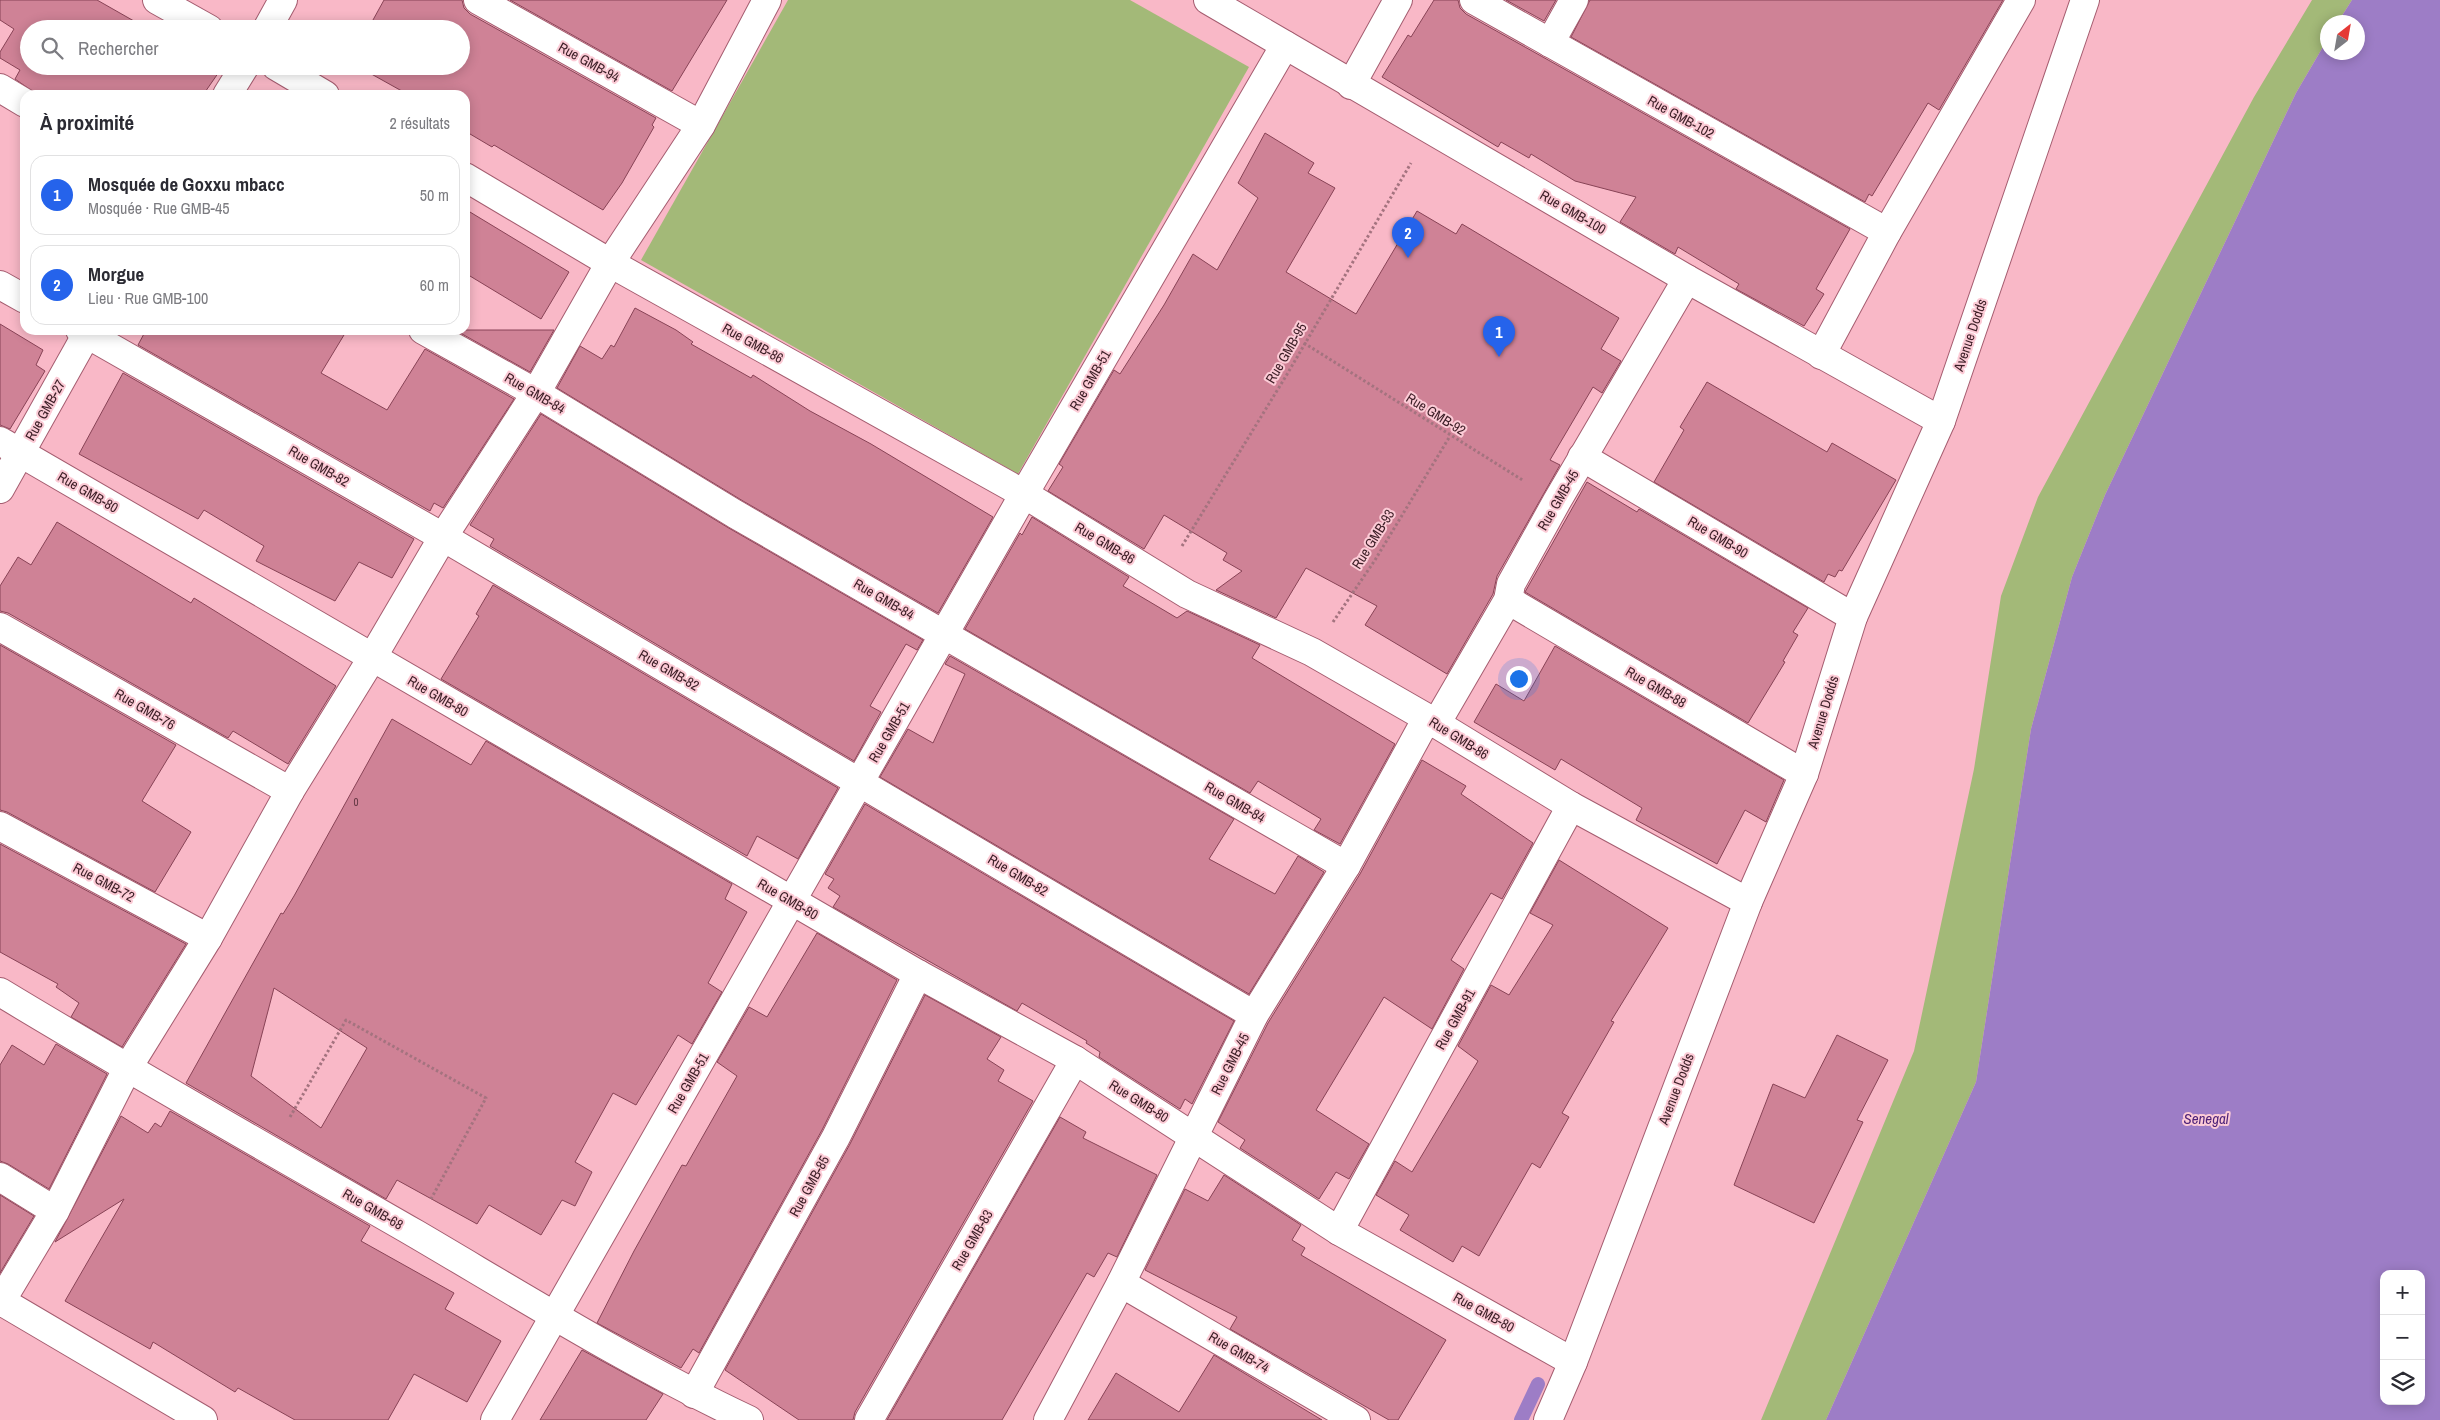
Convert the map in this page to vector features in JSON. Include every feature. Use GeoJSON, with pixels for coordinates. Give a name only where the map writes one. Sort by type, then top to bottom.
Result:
{"type":"FeatureCollection","features":[{"type":"Feature","properties":{"kind":"street"},"geometry":{"type":"LineString","coordinates":[[157,0],[193,20]]}},
{"type":"Feature","properties":{"kind":"street"},"geometry":{"type":"LineString","coordinates":[[272,20],[283,0]]}},
{"type":"Feature","properties":{"kind":"street","name":"Rue GMB-94"},"geometry":{"type":"LineString","coordinates":[[478,0],[701,125]]}},
{"type":"Feature","properties":{"kind":"street"},"geometry":{"type":"LineString","coordinates":[[203,1420],[0,1302],[55,1211],[127,1069],[208,938],[290,791],[372,658],[443,537],[536,393],[610,263],[701,125],[768,0]]}},
{"type":"Feature","properties":{"kind":"street"},"geometry":{"type":"LineString","coordinates":[[1351,85],[1398,0]]}},
{"type":"Feature","properties":{"kind":"street","name":"Rue GMB-102"},"geometry":{"type":"LineString","coordinates":[[1474,0],[1887,232]]}},
{"type":"Feature","properties":{"kind":"street"},"geometry":{"type":"LineString","coordinates":[[1550,43],[1574,0]]}},
{"type":"Feature","properties":{"kind":"street"},"geometry":{"type":"LineString","coordinates":[[1821,355],[1887,232],[2020,0]]}},
{"type":"Feature","properties":{"kind":"street","name":"Avenue Dodds"},"geometry":{"type":"LineString","coordinates":[[1548,1420],[1573,1362],[1748,902],[1804,774],[1853,617],[1941,421],[2085,0]]}},
{"type":"Feature","properties":{"kind":"street","name":"Rue GMB-100"},"geometry":{"type":"LineString","coordinates":[[1220,3],[1351,85],[1431,129],[1687,279],[1941,421]]}},
{"type":"Feature","properties":{"kind":"street","name":"Rue GMB-51"},"geometry":{"type":"LineString","coordinates":[[495,1420],[1024,494],[1285,45]]}},
{"type":"Feature","properties":{"kind":"street"},"geometry":{"type":"LineString","coordinates":[[230,90],[239,75]]}},
{"type":"Feature","properties":{"kind":"street"},"geometry":{"type":"LineString","coordinates":[[291,75],[317,90]]}},
{"type":"Feature","properties":{"kind":"street"},"geometry":{"type":"LineString","coordinates":[[0,88],[20,100]]}},
{"type":"Feature","properties":{"kind":"street","name":"Rue GMB-86"},"geometry":{"type":"LineString","coordinates":[[470,181],[610,263],[1024,494],[1187,594],[1312,652],[1431,721],[1571,806],[1748,902]]}},
{"type":"Feature","properties":{"kind":"street","name":"Rue GMB-45"},"geometry":{"type":"LineString","coordinates":[[1048,1420],[1121,1283],[1254,1015],[1346,866],[1431,721],[1508,600],[1511,584],[1557,501],[1687,279]]}},
{"type":"Feature","properties":{"kind":"street"},"geometry":{"type":"LineString","coordinates":[[0,285],[20,296]]}},
{"type":"Feature","properties":{"kind":"street","name":"Rue GMB-27"},"geometry":{"type":"LineString","coordinates":[[0,489],[10,447],[82,335]]}},
{"type":"Feature","properties":{"kind":"street","name":"Rue GMB-82"},"geometry":{"type":"LineString","coordinates":[[92,335],[443,537],[1254,1015]]}},
{"type":"Feature","properties":{"kind":"street","name":"Rue GMB-84"},"geometry":{"type":"LineString","coordinates":[[432,335],[536,393],[735,514],[1346,866]]}},
{"type":"Feature","properties":{"kind":"street","name":"Rue GMB-80"},"geometry":{"type":"LineString","coordinates":[[10,447],[918,974],[1074,1060],[1194,1135],[1339,1231],[1573,1362]]}},
{"type":"Feature","properties":{"kind":"street","name":"Rue GMB-90"},"geometry":{"type":"LineString","coordinates":[[1582,457],[1853,617]]}},
{"type":"Feature","properties":{"kind":"street","name":"Rue GMB-88"},"geometry":{"type":"LineString","coordinates":[[1508,600],[1804,774]]}},
{"type":"Feature","properties":{"kind":"street","name":"Rue GMB-76"},"geometry":{"type":"LineString","coordinates":[[0,627],[290,791]]}},
{"type":"Feature","properties":{"kind":"street","name":"Rue GMB-91"},"geometry":{"type":"LineString","coordinates":[[1339,1231],[1571,806]]}},
{"type":"Feature","properties":{"kind":"street","name":"Rue GMB-72"},"geometry":{"type":"LineString","coordinates":[[0,826],[208,938]]}},
{"type":"Feature","properties":{"kind":"street","name":"Rue GMB-85"},"geometry":{"type":"LineString","coordinates":[[694,1394],[836,1137],[918,974]]}},
{"type":"Feature","properties":{"kind":"street","name":"Rue GMB-68"},"geometry":{"type":"LineString","coordinates":[[0,992],[127,1069],[271,1150],[555,1316],[694,1394],[748,1420]]}},
{"type":"Feature","properties":{"kind":"street","name":"Rue GMB-83"},"geometry":{"type":"LineString","coordinates":[[869,1420],[1074,1060]]}},
{"type":"Feature","properties":{"kind":"street"},"geometry":{"type":"LineString","coordinates":[[0,1177],[55,1211]]}},
{"type":"Feature","properties":{"kind":"street","name":"Rue GMB-74"},"geometry":{"type":"LineString","coordinates":[[1121,1283],[1356,1420]]}},
{"type":"Feature","properties":{"kind":"path","name":"Rue GMB-95"},"geometry":{"type":"LineString","coordinates":[[1187,594],[1181,548],[1431,129]]}},
{"type":"Feature","properties":{"kind":"path","name":"Rue GMB-92"},"geometry":{"type":"LineString","coordinates":[[1304,343],[1450,436],[1557,501]]}},
{"type":"Feature","properties":{"kind":"path","name":"Rue GMB-93"},"geometry":{"type":"LineString","coordinates":[[1312,652],[1374,560],[1450,436]]}},
{"type":"Feature","properties":{"kind":"path"},"geometry":{"type":"LineString","coordinates":[[271,1150],[346,1020],[486,1098],[413,1233]]}},
{"type":"Feature","properties":{"kind":"green space"},"geometry":{"type":"Polygon","coordinates":[[[788,0],[1130,0],[1249,67],[1018,474],[641,260],[788,0]]]}},
{"type":"Feature","properties":{"kind":"green space"},"geometry":{"type":"Polygon","coordinates":[[[2312,0],[2352,0],[2342,15],[2320,15],[2320,52],[2296,93],[2105,495],[2072,577],[2031,729],[1976,1082],[1826,1420],[1761,1420],[1914,1051],[1974,769],[2001,596],[2038,497],[2254,97],[2312,0]]]}},
{"type":"Feature","properties":{"kind":"water","name":"Senegal"},"geometry":{"type":"Polygon","coordinates":[[[2352,0],[2440,0],[2440,1420],[1826,1420],[1976,1082],[2031,729],[2072,577],[2105,495],[2296,93],[2320,52],[2320,60],[2365,60],[2365,15],[2342,15],[2352,0]]]}},
{"type":"Feature","properties":{"kind":"building"},"geometry":{"type":"Polygon","coordinates":[[[0,0],[97,0],[132,20],[20,20],[20,70],[0,58],[0,52],[14,29],[0,20],[0,0]]]}},
{"type":"Feature","properties":{"kind":"building"},"geometry":{"type":"Polygon","coordinates":[[[384,0],[462,0],[464,8],[470,14],[656,118],[652,125],[654,127],[622,183],[603,210],[494,145],[492,147],[470,134],[470,90],[400,90],[373,75],[470,75],[470,20],[373,20],[384,0]]]}},
{"type":"Feature","properties":{"kind":"building"},"geometry":{"type":"Polygon","coordinates":[[[510,0],[727,0],[672,91],[510,0]]]}},
{"type":"Feature","properties":{"kind":"building"},"geometry":{"type":"Polygon","coordinates":[[[1434,0],[1458,0],[1460,8],[1466,14],[1850,229],[1816,289],[1824,294],[1804,326],[1736,289],[1739,284],[1678,247],[1675,254],[1620,222],[1636,197],[1575,181],[1531,154],[1529,158],[1501,142],[1498,147],[1382,77],[1408,35],[1411,37],[1434,0]]]}},
{"type":"Feature","properties":{"kind":"building"},"geometry":{"type":"Polygon","coordinates":[[[1506,0],[1556,0],[1544,21],[1506,0]]]}},
{"type":"Feature","properties":{"kind":"building"},"geometry":{"type":"Polygon","coordinates":[[[1590,0],[2003,0],[1939,110],[1928,103],[1872,196],[1869,194],[1865,202],[1571,37],[1590,0]]]}},
{"type":"Feature","properties":{"kind":"building"},"geometry":{"type":"Polygon","coordinates":[[[20,70],[20,75],[217,75],[206,90],[31,90],[15,79],[20,70]]]}},
{"type":"Feature","properties":{"kind":"building"},"geometry":{"type":"Polygon","coordinates":[[[1265,133],[1314,163],[1308,173],[1335,188],[1286,272],[1356,314],[1417,211],[1456,234],[1462,224],[1619,318],[1601,349],[1621,361],[1602,393],[1593,387],[1550,460],[1560,465],[1497,576],[1493,594],[1447,674],[1365,625],[1377,606],[1306,568],[1276,618],[1216,590],[1242,571],[1223,560],[1227,553],[1164,515],[1144,549],[1048,491],[1063,467],[1059,464],[1114,370],[1120,374],[1164,305],[1193,254],[1217,270],[1258,198],[1238,183],[1265,133]]]}},
{"type":"Feature","properties":{"kind":"building"},"geometry":{"type":"Polygon","coordinates":[[[470,212],[569,272],[541,319],[470,276],[470,212]]]}},
{"type":"Feature","properties":{"kind":"building"},"geometry":{"type":"Polygon","coordinates":[[[635,308],[676,330],[693,342],[691,344],[751,378],[753,375],[810,411],[871,444],[993,517],[938,613],[743,501],[557,388],[580,346],[602,359],[611,345],[614,347],[635,308]]]}},
{"type":"Feature","properties":{"kind":"building"},"geometry":{"type":"Polygon","coordinates":[[[0,324],[43,350],[36,365],[45,371],[10,429],[0,425],[0,324]]]}},
{"type":"Feature","properties":{"kind":"building"},"geometry":{"type":"Polygon","coordinates":[[[470,330],[554,330],[530,372],[464,335],[470,335],[470,330]]]}},
{"type":"Feature","properties":{"kind":"building"},"geometry":{"type":"Polygon","coordinates":[[[143,335],[344,335],[321,373],[387,410],[425,349],[514,399],[443,508],[434,503],[430,511],[138,345],[143,335]]]}},
{"type":"Feature","properties":{"kind":"building"},"geometry":{"type":"Polygon","coordinates":[[[123,373],[414,539],[392,578],[359,562],[335,601],[256,561],[264,546],[204,510],[198,519],[79,454],[123,373]]]}},
{"type":"Feature","properties":{"kind":"building"},"geometry":{"type":"Polygon","coordinates":[[[1707,382],[1827,452],[1832,443],[1896,480],[1842,571],[1839,570],[1835,577],[1828,574],[1824,582],[1654,482],[1684,430],[1680,427],[1707,382]]]}},
{"type":"Feature","properties":{"kind":"building"},"geometry":{"type":"Polygon","coordinates":[[[541,414],[727,527],[923,640],[917,650],[906,644],[870,706],[881,712],[854,761],[490,546],[494,539],[470,525],[541,414]]]}},
{"type":"Feature","properties":{"kind":"building"},"geometry":{"type":"Polygon","coordinates":[[[1587,482],[1637,512],[1639,509],[1808,608],[1793,632],[1798,635],[1783,661],[1785,662],[1748,723],[1525,592],[1587,482]]]}},
{"type":"Feature","properties":{"kind":"building"},"geometry":{"type":"Polygon","coordinates":[[[1032,517],[1129,577],[1123,586],[1177,618],[1187,611],[1260,645],[1252,658],[1395,744],[1340,844],[1314,830],[1321,819],[1258,781],[1250,793],[965,629],[1020,533],[1022,535],[1032,517]]]}},
{"type":"Feature","properties":{"kind":"building"},"geometry":{"type":"Polygon","coordinates":[[[57,522],[191,603],[194,598],[336,686],[288,764],[233,731],[228,738],[8,613],[0,611],[0,586],[18,557],[31,565],[57,522]]]}},
{"type":"Feature","properties":{"kind":"building"},"geometry":{"type":"Polygon","coordinates":[[[493,585],[838,788],[798,859],[757,836],[747,856],[441,679],[479,616],[476,614],[493,585]]]}},
{"type":"Feature","properties":{"kind":"building"},"geometry":{"type":"Polygon","coordinates":[[[0,645],[176,745],[142,801],[191,832],[155,892],[7,812],[0,810],[0,645]]]}},
{"type":"Feature","properties":{"kind":"building"},"geometry":{"type":"Polygon","coordinates":[[[1555,646],[1784,780],[1766,822],[1745,810],[1717,864],[1636,820],[1642,808],[1561,759],[1555,770],[1474,722],[1496,684],[1524,701],[1555,646]]]}},
{"type":"Feature","properties":{"kind":"building"},"geometry":{"type":"Polygon","coordinates":[[[950,656],[1234,819],[1209,859],[1275,894],[1298,856],[1324,872],[1249,994],[880,777],[908,729],[933,743],[965,674],[945,664],[950,656]]]}},
{"type":"Feature","properties":{"kind":"building"},"geometry":{"type":"Polygon","coordinates":[[[392,719],[471,765],[486,741],[732,884],[725,899],[747,912],[708,983],[722,992],[692,1044],[678,1035],[636,1105],[613,1093],[575,1162],[592,1172],[575,1206],[562,1200],[541,1235],[489,1205],[477,1224],[397,1180],[386,1199],[186,1083],[281,913],[283,914],[392,719]],[[274,988],[251,1076],[321,1128],[367,1048],[274,988]]]}},
{"type":"Feature","properties":{"kind":"building"},"geometry":{"type":"Polygon","coordinates":[[[1422,760],[1466,786],[1461,794],[1533,843],[1502,899],[1491,893],[1451,960],[1464,969],[1432,1029],[1384,997],[1316,1110],[1369,1144],[1349,1179],[1336,1172],[1319,1199],[1240,1148],[1245,1140],[1218,1122],[1268,1023],[1360,874],[1422,760]]]}},
{"type":"Feature","properties":{"kind":"building"},"geometry":{"type":"Polygon","coordinates":[[[865,804],[1234,1021],[1192,1104],[1185,1099],[1180,1109],[1099,1057],[1100,1052],[1086,1043],[1087,1041],[1022,1003],[1017,1011],[833,907],[840,896],[828,888],[834,879],[825,874],[865,804]]]}},
{"type":"Feature","properties":{"kind":"building"},"geometry":{"type":"Polygon","coordinates":[[[0,844],[186,944],[122,1047],[71,1017],[79,1003],[56,987],[58,984],[0,952],[0,844]]]}},
{"type":"Feature","properties":{"kind":"building"},"geometry":{"type":"Polygon","coordinates":[[[1559,860],[1668,928],[1611,1021],[1614,1022],[1562,1113],[1569,1117],[1540,1168],[1532,1163],[1479,1256],[1462,1246],[1453,1262],[1400,1230],[1409,1215],[1376,1195],[1395,1161],[1412,1172],[1478,1061],[1458,1046],[1491,985],[1509,995],[1553,925],[1530,913],[1559,860]]]}},
{"type":"Feature","properties":{"kind":"building"},"geometry":{"type":"Polygon","coordinates":[[[817,933],[897,980],[822,1130],[699,1353],[693,1349],[681,1368],[597,1323],[634,1251],[682,1165],[686,1166],[737,1076],[717,1062],[749,1007],[767,1017],[817,933]]]}},
{"type":"Feature","properties":{"kind":"building"},"geometry":{"type":"Polygon","coordinates":[[[925,995],[1001,1037],[987,1059],[1004,1070],[998,1081],[1033,1101],[855,1412],[853,1420],[799,1420],[725,1370],[850,1144],[925,995]]]}},
{"type":"Feature","properties":{"kind":"building"},"geometry":{"type":"Polygon","coordinates":[[[1837,1035],[1888,1060],[1857,1120],[1863,1122],[1814,1223],[1734,1185],[1773,1084],[1805,1098],[1837,1035]]]}},
{"type":"Feature","properties":{"kind":"building"},"geometry":{"type":"Polygon","coordinates":[[[56,1044],[107,1074],[49,1189],[0,1161],[0,1065],[12,1045],[44,1065],[56,1044]]]}},
{"type":"Feature","properties":{"kind":"building"},"geometry":{"type":"Polygon","coordinates":[[[170,1111],[370,1226],[361,1241],[454,1293],[445,1309],[501,1341],[467,1402],[414,1374],[388,1420],[295,1420],[238,1388],[235,1392],[153,1342],[150,1349],[65,1301],[124,1199],[55,1242],[121,1116],[148,1133],[155,1123],[161,1127],[170,1111]]]}},
{"type":"Feature","properties":{"kind":"building"},"geometry":{"type":"Polygon","coordinates":[[[1060,1117],[1086,1132],[1083,1138],[1157,1175],[1117,1257],[1108,1253],[1094,1277],[1087,1273],[1002,1420],[887,1420],[1060,1117]]]}},
{"type":"Feature","properties":{"kind":"building"},"geometry":{"type":"Polygon","coordinates":[[[1224,1175],[1301,1225],[1292,1240],[1305,1248],[1301,1255],[1446,1340],[1398,1420],[1389,1420],[1230,1329],[1237,1317],[1145,1270],[1185,1189],[1208,1201],[1224,1175]]]}},
{"type":"Feature","properties":{"kind":"building"},"geometry":{"type":"Polygon","coordinates":[[[0,1195],[34,1216],[0,1273],[0,1195]]]}},
{"type":"Feature","properties":{"kind":"building"},"geometry":{"type":"Polygon","coordinates":[[[582,1350],[663,1394],[646,1420],[540,1420],[582,1350]]]}},
{"type":"Feature","properties":{"kind":"building"},"geometry":{"type":"Polygon","coordinates":[[[1214,1355],[1322,1420],[1088,1420],[1116,1373],[1179,1412],[1214,1355]]]}},
{"type":"Feature","properties":{"kind":"waterway"},"geometry":{"type":"LineString","coordinates":[[1521,1420],[1538,1384]]}},
{"type":"Feature","properties":{"kind":"place","name":"Morgue"},"geometry":{"type":"Point","coordinates":[1408,258]}},
{"type":"Feature","properties":{"kind":"place","name":"Mosquée de Goxxu mbacc"},"geometry":{"type":"Point","coordinates":[1499,357]}}]}
